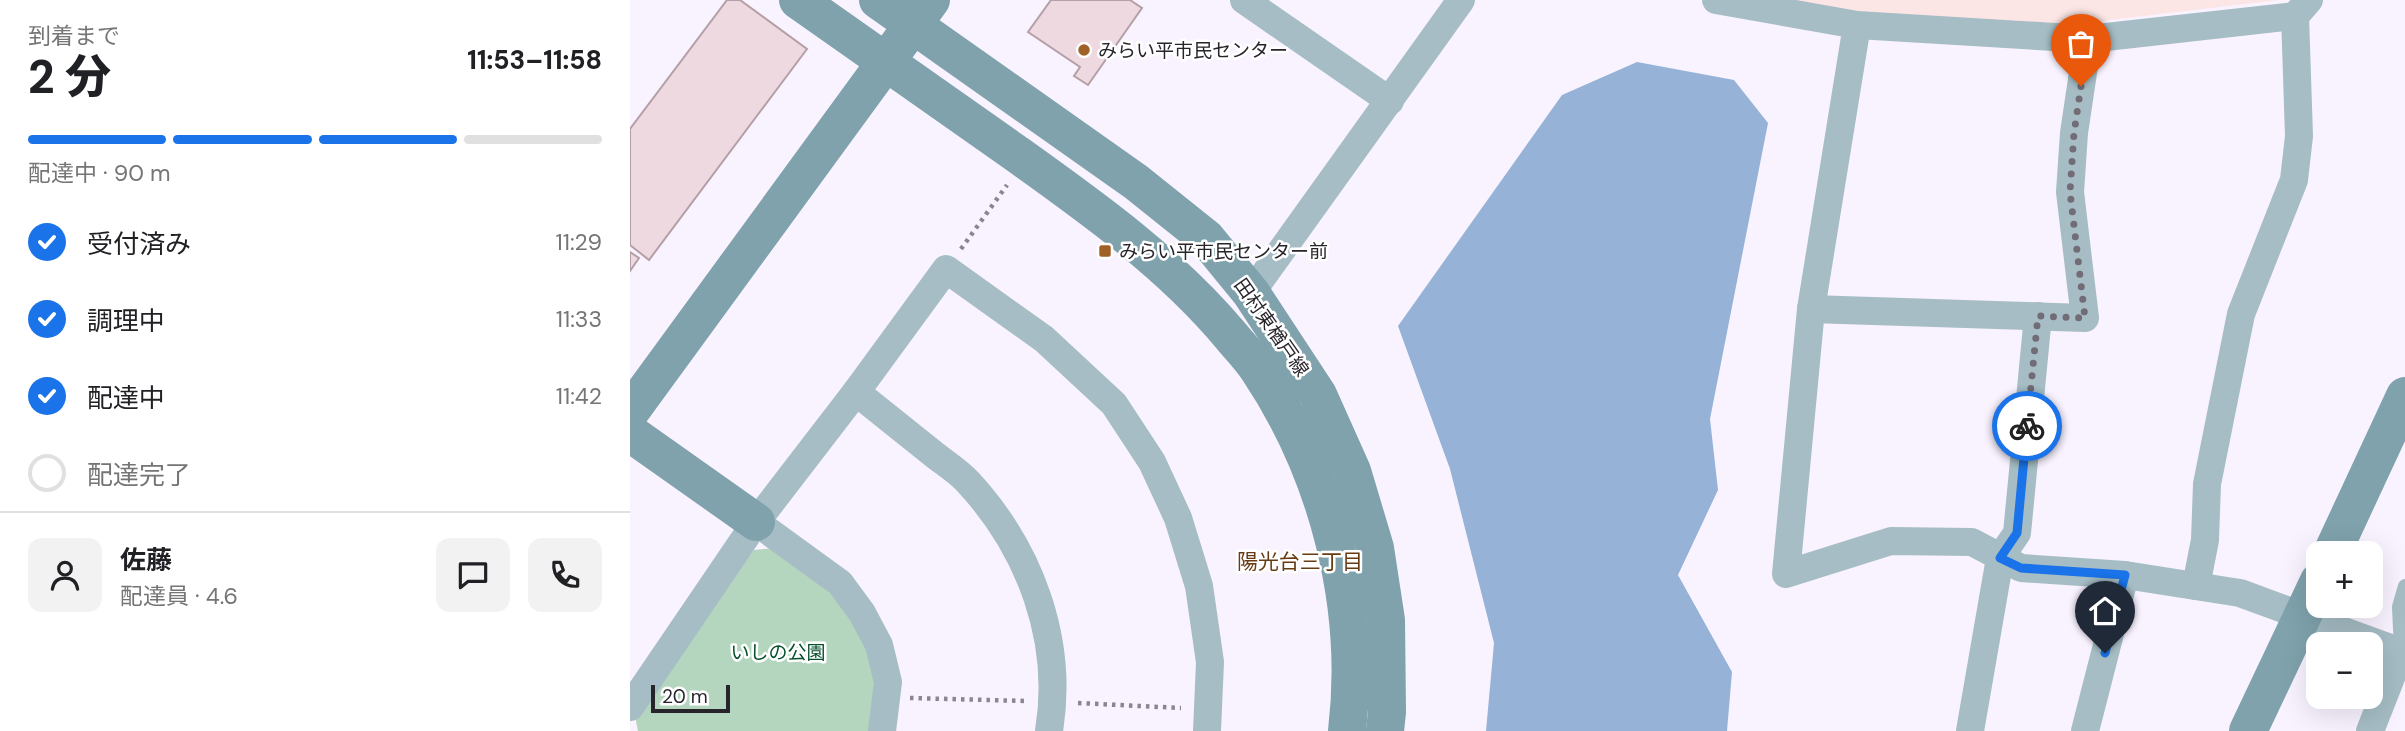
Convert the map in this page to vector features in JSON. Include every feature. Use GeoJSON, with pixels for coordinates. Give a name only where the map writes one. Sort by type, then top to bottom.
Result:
{"type":"FeatureCollection","features":[{"type":"Feature","properties":{"kind":"street","name":"田村東楢戸線"},"geometry":{"type":"LineString","coordinates":[[798,0],[1096,210],[1209,310],[1258,368],[1292,427],[1315,480],[1336,550],[1347,615],[1350,670],[1347,731]]}},
{"type":"Feature","properties":{"kind":"street","name":"田村東楢戸線"},"geometry":{"type":"LineString","coordinates":[[878,0],[922,13],[1206,238],[1251,293],[1318,395],[1356,484],[1375,548],[1386,620],[1385,731]]}},
{"type":"Feature","properties":{"kind":"street"},"geometry":{"type":"LineString","coordinates":[[1244,0],[1390,101]]}},
{"type":"Feature","properties":{"kind":"street"},"geometry":{"type":"LineString","coordinates":[[1251,293],[1461,0]]}},
{"type":"Feature","properties":{"kind":"street"},"geometry":{"type":"LineString","coordinates":[[1716,0],[1857,25],[2088,39],[2302,8],[2299,136],[2294,180],[2241,314],[2207,484],[2205,540],[2196,586]]}},
{"type":"Feature","properties":{"kind":"street"},"geometry":{"type":"LineString","coordinates":[[630,412],[922,13]]}},
{"type":"Feature","properties":{"kind":"street"},"geometry":{"type":"LineString","coordinates":[[1857,25],[1811,309],[1786,574],[1891,541],[1972,542],[2021,568],[2125,575],[2240,593],[2403,652],[2371,731]]}},
{"type":"Feature","properties":{"kind":"street"},"geometry":{"type":"LineString","coordinates":[[1811,309],[2085,318],[2070,192],[2074,133],[2088,39]]}},
{"type":"Feature","properties":{"kind":"street"},"geometry":{"type":"LineString","coordinates":[[630,707],[756,522],[856,393],[946,270],[1044,339],[1114,404],[1152,463],[1178,518],[1199,586],[1210,662],[1207,731]]}},
{"type":"Feature","properties":{"kind":"street"},"geometry":{"type":"LineString","coordinates":[[1970,731],[2000,558],[2017,533],[2038,316]]}},
{"type":"Feature","properties":{"kind":"street"},"geometry":{"type":"LineString","coordinates":[[856,393],[967,481],[1008,531],[1032,579],[1049,642],[1052,711],[1049,731]]}},
{"type":"Feature","properties":{"kind":"street"},"geometry":{"type":"LineString","coordinates":[[2338,541],[2405,396]]}},
{"type":"Feature","properties":{"kind":"street"},"geometry":{"type":"LineString","coordinates":[[630,433],[840,583],[862,613],[879,645],[888,682],[882,731]]}},
{"type":"Feature","properties":{"kind":"street"},"geometry":{"type":"LineString","coordinates":[[2085,731],[2125,575]]}},
{"type":"Feature","properties":{"kind":"street"},"geometry":{"type":"LineString","coordinates":[[2248,731],[2306,609]]}},
{"type":"Feature","properties":{"kind":"lane"},"geometry":{"type":"LineString","coordinates":[[2403,652],[2399,607],[2405,586]]}},
{"type":"Feature","properties":{"kind":"path"},"geometry":{"type":"LineString","coordinates":[[946,270],[1009,183]]}},
{"type":"Feature","properties":{"kind":"shaded area"},"geometry":{"type":"Polygon","coordinates":[[[1770,0],[2279,0],[2076,24],[1865,15],[1770,0]]]}},
{"type":"Feature","properties":{"kind":"green space","name":"いしの公園"},"geometry":{"type":"Polygon","coordinates":[[[775,548],[834,595],[854,622],[867,650],[875,682],[869,731],[638,731],[634,712],[754,550],[775,548]]]}},
{"type":"Feature","properties":{"kind":"water"},"geometry":{"type":"Polygon","coordinates":[[[1637,62],[1734,80],[1768,123],[1710,419],[1718,490],[1678,575],[1732,672],[1727,731],[1486,731],[1494,643],[1450,469],[1398,326],[1562,95],[1637,62]]]}},
{"type":"Feature","properties":{"kind":"building"},"geometry":{"type":"Polygon","coordinates":[[[727,0],[740,0],[807,49],[649,260],[630,245],[630,129],[727,0]]]}},
{"type":"Feature","properties":{"kind":"building","name":"みらい平市民センター"},"geometry":{"type":"Polygon","coordinates":[[[1051,0],[1130,0],[1142,8],[1088,85],[1074,76],[1080,67],[1028,32],[1051,0]]]}},
{"type":"Feature","properties":{"kind":"building"},"geometry":{"type":"Polygon","coordinates":[[[630,252],[639,258],[630,271],[630,252]]]}},
{"type":"Feature","properties":{"kind":"way so far"},"geometry":{"type":"LineString","coordinates":[[2027,426],[2038,316],[2085,318],[2070,192],[2074,133],[2081,86]]}},
{"type":"Feature","properties":{"kind":"place","name":"みらい平市民センター"},"geometry":{"type":"Point","coordinates":[1084,50]}},
{"type":"Feature","properties":{"kind":"place","name":"みらい平市民センター前"},"geometry":{"type":"Point","coordinates":[1105,251]}},
{"type":"Feature","properties":{"kind":"district","name":"陽光台三丁目"},"geometry":{"type":"Point","coordinates":[1300,562]}},
{"type":"Feature","properties":{"kind":"route"},"geometry":{"type":"LineString","coordinates":[[2027,426],[2017,533],[2000,558],[2021,568],[2125,575],[2105,653]]}}]}
